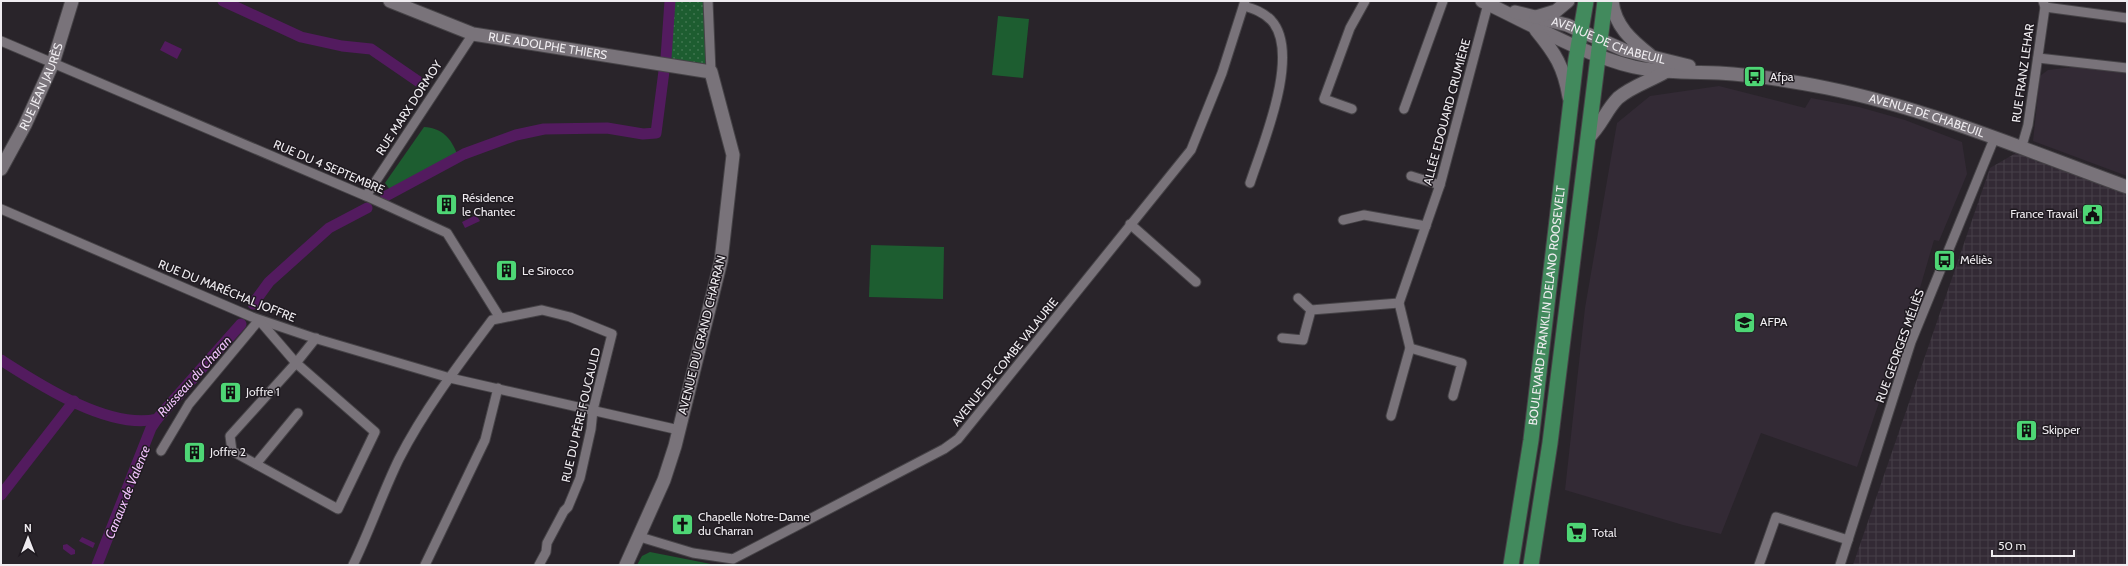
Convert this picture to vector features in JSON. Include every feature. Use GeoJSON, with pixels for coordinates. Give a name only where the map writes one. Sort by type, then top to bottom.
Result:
{"type":"FeatureCollection","features":[{"type":"Feature","properties":{"kind":"main road","name":"RUE JEAN JAURÈS"},"geometry":{"type":"LineString","coordinates":[[1,169],[25,125],[53,63],[72,1]]}},
{"type":"Feature","properties":{"kind":"main road","name":"RUE ADOLPHE THIERS"},"geometry":{"type":"LineString","coordinates":[[390,1],[473,34],[711,72]]}},
{"type":"Feature","properties":{"kind":"main road"},"geometry":{"type":"LineString","coordinates":[[1534,22],[1556,10],[1568,1]]}},
{"type":"Feature","properties":{"kind":"main road","name":"BOULEVARD FRANKLIN DELANO ROOSEVELT"},"geometry":{"type":"LineString","coordinates":[[1511,565],[1531,440],[1571,110],[1572,44],[1574,28],[1586,1]]}},
{"type":"Feature","properties":{"kind":"main road","name":"BOULEVARD FRANKLIN DELANO ROOSEVELT"},"geometry":{"type":"LineString","coordinates":[[1531,565],[1551,435],[1605,1]]}},
{"type":"Feature","properties":{"kind":"main road"},"geometry":{"type":"LineString","coordinates":[[1612,1],[1613,10],[1620,27],[1633,41],[1655,59]]}},
{"type":"Feature","properties":{"kind":"main road","name":"AVENUE DE CHABEUIL"},"geometry":{"type":"LineString","coordinates":[[1489,4],[1534,22],[1572,44],[1633,66],[1665,72],[1720,73]]}},
{"type":"Feature","properties":{"kind":"main road","name":"AVENUE DE CHABEUIL"},"geometry":{"type":"LineString","coordinates":[[1534,22],[1574,28],[1624,50],[1655,59],[1720,73],[1826,88],[1867,97],[2021,148],[2127,187]]}},
{"type":"Feature","properties":{"kind":"main road","name":"AVENUE DE CHABEUIL"},"geometry":{"type":"LineString","coordinates":[[1534,22],[1551,48],[1566,77],[1571,110]]}},
{"type":"Feature","properties":{"kind":"main road","name":"AVENUE DU GRAND CHARRAN"},"geometry":{"type":"LineString","coordinates":[[626,565],[640,537],[664,480],[679,430],[721,261],[733,155],[711,72]]}},
{"type":"Feature","properties":{"kind":"main road"},"geometry":{"type":"LineString","coordinates":[[1588,138],[1598,129],[1618,99],[1627,92],[1665,72]]}},
{"type":"Feature","properties":{"kind":"street","name":"AVENUE DU GRAND CHARRAN"},"geometry":{"type":"LineString","coordinates":[[708,1],[711,72]]}},
{"type":"Feature","properties":{"kind":"street"},"geometry":{"type":"LineString","coordinates":[[1352,109],[1324,99],[1350,28],[1365,1]]}},
{"type":"Feature","properties":{"kind":"street"},"geometry":{"type":"LineString","coordinates":[[1404,109],[1443,1]]}},
{"type":"Feature","properties":{"kind":"street"},"geometry":{"type":"LineString","coordinates":[[1244,3],[1264,13],[1272,21],[1281,46],[1282,68],[1279,92],[1250,183]]}},
{"type":"Feature","properties":{"kind":"street","name":"AVENUE DE COMBE VALAURIE"},"geometry":{"type":"LineString","coordinates":[[640,537],[693,553],[733,559],[944,449],[958,440],[1130,224],[1191,150],[1222,73],[1244,3]]}},
{"type":"Feature","properties":{"kind":"street","name":"ALLÉE EDOUARD CRUMIÈRE"},"geometry":{"type":"LineString","coordinates":[[1400,303],[1440,185],[1489,4]]}},
{"type":"Feature","properties":{"kind":"street"},"geometry":{"type":"LineString","coordinates":[[2044,4],[2127,18]]}},
{"type":"Feature","properties":{"kind":"street","name":"RUE FRANZ LEHAR"},"geometry":{"type":"LineString","coordinates":[[2021,148],[2028,125],[2044,4]]}},
{"type":"Feature","properties":{"kind":"street","name":"RUE MARX DORMOY"},"geometry":{"type":"LineString","coordinates":[[366,196],[473,34]]}},
{"type":"Feature","properties":{"kind":"street","name":"RUE DU 4 SEPTEMBRE"},"geometry":{"type":"LineString","coordinates":[[1,41],[366,196],[447,233],[500,318]]}},
{"type":"Feature","properties":{"kind":"street"},"geometry":{"type":"LineString","coordinates":[[2038,58],[2127,68]]}},
{"type":"Feature","properties":{"kind":"street","name":"RUE GEORGES MÉLIÈS"},"geometry":{"type":"LineString","coordinates":[[1840,565],[1911,342],[1994,139]]}},
{"type":"Feature","properties":{"kind":"street"},"geometry":{"type":"LineString","coordinates":[[1411,176],[1440,185]]}},
{"type":"Feature","properties":{"kind":"street","name":"RUE DU MARÉCHAL JOFFRE"},"geometry":{"type":"LineString","coordinates":[[1,209],[259,320],[450,378],[679,430]]}},
{"type":"Feature","properties":{"kind":"street"},"geometry":{"type":"LineString","coordinates":[[1342,220],[1364,215],[1426,226]]}},
{"type":"Feature","properties":{"kind":"street"},"geometry":{"type":"LineString","coordinates":[[1130,224],[1196,282]]}},
{"type":"Feature","properties":{"kind":"street"},"geometry":{"type":"LineString","coordinates":[[1298,298],[1311,310],[1400,303],[1410,348],[1391,416]]}},
{"type":"Feature","properties":{"kind":"street","name":"RUE DU PÈRE FOUCAULD"},"geometry":{"type":"LineString","coordinates":[[500,318],[542,310],[570,317],[612,334],[593,410],[591,429],[580,478],[568,507],[564,511],[547,543],[546,552],[539,565]]}},
{"type":"Feature","properties":{"kind":"street"},"geometry":{"type":"LineString","coordinates":[[1282,338],[1303,340],[1311,310]]}},
{"type":"Feature","properties":{"kind":"street"},"geometry":{"type":"LineString","coordinates":[[353,565],[400,457],[430,406],[492,320],[500,318]]}},
{"type":"Feature","properties":{"kind":"street"},"geometry":{"type":"LineString","coordinates":[[161,451],[189,404],[259,320],[296,363],[375,432],[338,510],[232,451],[230,436],[296,363],[316,338]]}},
{"type":"Feature","properties":{"kind":"street"},"geometry":{"type":"LineString","coordinates":[[1410,348],[1462,363],[1454,396]]}},
{"type":"Feature","properties":{"kind":"street"},"geometry":{"type":"LineString","coordinates":[[426,565],[485,440],[498,388]]}},
{"type":"Feature","properties":{"kind":"street"},"geometry":{"type":"LineString","coordinates":[[256,464],[298,413]]}},
{"type":"Feature","properties":{"kind":"street"},"geometry":{"type":"LineString","coordinates":[[1759,565],[1776,517],[1848,540]]}},
{"type":"Feature","properties":{"kind":"shaded area"},"geometry":{"type":"Polygon","coordinates":[[[165,41],[182,49],[177,59],[160,50],[165,41]]]}},
{"type":"Feature","properties":{"kind":"shaded area"},"geometry":{"type":"Polygon","coordinates":[[[2081,66],[2127,72],[2127,176],[2033,141],[2040,76],[2048,70],[2081,66]]]}},
{"type":"Feature","properties":{"kind":"shaded area","name":"AFPA"},"geometry":{"type":"Polygon","coordinates":[[[1719,86],[1805,108],[1811,98],[1859,107],[1905,120],[1962,142],[1967,174],[1939,241],[1934,240],[1920,288],[1916,287],[1902,335],[1857,467],[1761,433],[1721,534],[1683,525],[1565,490],[1585,308],[1617,123],[1650,96],[1719,86]]]}},
{"type":"Feature","properties":{"kind":"shaded area"},"geometry":{"type":"Polygon","coordinates":[[[2016,153],[2127,193],[2127,565],[1853,565],[1990,168],[2016,153]]]}},
{"type":"Feature","properties":{"kind":"shaded area"},"geometry":{"type":"Polygon","coordinates":[[[476,215],[480,221],[465,228],[462,222],[476,215]]]}},
{"type":"Feature","properties":{"kind":"shaded area"},"geometry":{"type":"Polygon","coordinates":[[[82,537],[95,543],[93,548],[79,541],[82,537]]]}},
{"type":"Feature","properties":{"kind":"shaded area"},"geometry":{"type":"Polygon","coordinates":[[[67,544],[75,550],[75,554],[71,555],[63,549],[63,545],[67,544]]]}},
{"type":"Feature","properties":{"kind":"green space"},"geometry":{"type":"Polygon","coordinates":[[[670,1],[708,1],[711,72],[669,65],[666,58],[670,1]]]}},
{"type":"Feature","properties":{"kind":"green space"},"geometry":{"type":"Polygon","coordinates":[[[998,16],[1029,19],[1023,78],[992,75],[998,16]]]}},
{"type":"Feature","properties":{"kind":"green space"},"geometry":{"type":"Polygon","coordinates":[[[424,127],[436,129],[445,135],[452,143],[457,154],[391,191],[385,183],[424,127]]]}},
{"type":"Feature","properties":{"kind":"green space"},"geometry":{"type":"Polygon","coordinates":[[[871,245],[944,247],[943,299],[869,297],[871,245]]]}},
{"type":"Feature","properties":{"kind":"green space"},"geometry":{"type":"Polygon","coordinates":[[[650,552],[716,565],[637,565],[642,556],[650,552]]]}},
{"type":"Feature","properties":{"kind":"waterway"},"geometry":{"type":"LineString","coordinates":[[223,1],[301,37],[342,46],[371,49],[422,84]]}},
{"type":"Feature","properties":{"kind":"waterway","name":"Canaux de Valence"},"geometry":{"type":"LineString","coordinates":[[666,58],[670,1]]}},
{"type":"Feature","properties":{"kind":"waterway","name":"Ruisseau du Charan"},"geometry":{"type":"LineString","coordinates":[[386,196],[464,154],[516,135],[544,129],[607,128],[643,134],[656,133],[664,71]]}},
{"type":"Feature","properties":{"kind":"waterway","name":"Ruisseau du Charan"},"geometry":{"type":"LineString","coordinates":[[253,304],[269,282],[329,228],[367,208]]}},
{"type":"Feature","properties":{"kind":"waterway","name":"Ruisseau du Charan"},"geometry":{"type":"LineString","coordinates":[[1,360],[55,393],[97,412],[118,418],[138,421],[157,419],[241,324]]}},
{"type":"Feature","properties":{"kind":"waterway","name":"Ruisseau du Charan"},"geometry":{"type":"LineString","coordinates":[[1,495],[74,401]]}},
{"type":"Feature","properties":{"kind":"waterway","name":"Canaux de Valence"},"geometry":{"type":"LineString","coordinates":[[97,565],[151,428],[157,419]]}},
{"type":"Feature","properties":{"kind":"place","name":"Afpa"},"geometry":{"type":"Point","coordinates":[1755,77]}},
{"type":"Feature","properties":{"kind":"place","name":"Résidence le Chantec"},"geometry":{"type":"Point","coordinates":[447,205]}},
{"type":"Feature","properties":{"kind":"place","name":"France Travail"},"geometry":{"type":"Point","coordinates":[2093,214]}},
{"type":"Feature","properties":{"kind":"place","name":"Méliès"},"geometry":{"type":"Point","coordinates":[1945,260]}},
{"type":"Feature","properties":{"kind":"place","name":"Le Sirocco"},"geometry":{"type":"Point","coordinates":[507,271]}},
{"type":"Feature","properties":{"kind":"place","name":"AFPA"},"geometry":{"type":"Point","coordinates":[1745,322]}},
{"type":"Feature","properties":{"kind":"place","name":"Joffre 1"},"geometry":{"type":"Point","coordinates":[230,392]}},
{"type":"Feature","properties":{"kind":"place","name":"Skipper"},"geometry":{"type":"Point","coordinates":[2026,430]}},
{"type":"Feature","properties":{"kind":"place","name":"Joffre 2"},"geometry":{"type":"Point","coordinates":[194,452]}},
{"type":"Feature","properties":{"kind":"place","name":"Chapelle Notre-Dame du Charran"},"geometry":{"type":"Point","coordinates":[683,524]}},
{"type":"Feature","properties":{"kind":"place","name":"Total"},"geometry":{"type":"Point","coordinates":[1577,533]}}]}
